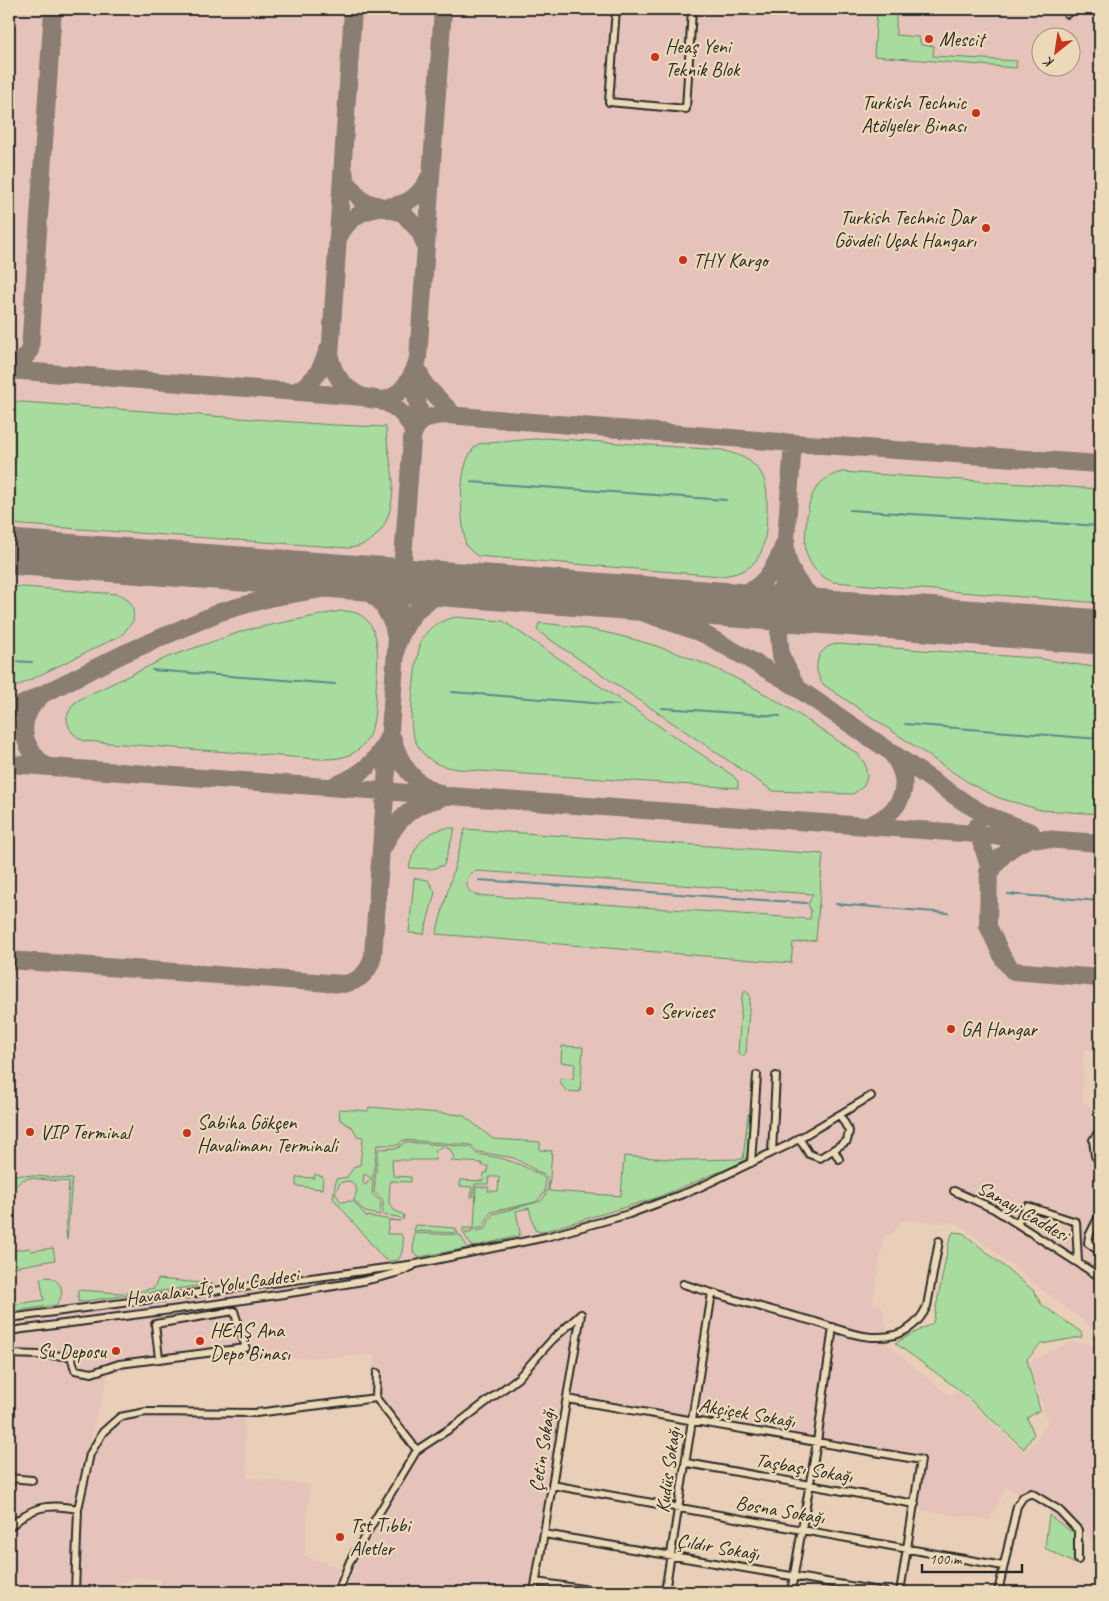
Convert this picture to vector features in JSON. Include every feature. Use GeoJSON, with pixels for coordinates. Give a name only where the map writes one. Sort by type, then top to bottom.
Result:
{"type":"FeatureCollection","features":[{"type":"Feature","properties":{"kind":"street"},"geometry":{"type":"LineString","coordinates":[[616,9],[609,102],[686,109],[692,9]]}},
{"type":"Feature","properties":{"kind":"street"},"geometry":{"type":"LineString","coordinates":[[751,1163],[757,1075]]}},
{"type":"Feature","properties":{"kind":"street"},"geometry":{"type":"LineString","coordinates":[[772,1152],[776,1076]]}},
{"type":"Feature","properties":{"kind":"street","name":"Havaalanı İç Yolu Caddesi"},"geometry":{"type":"LineString","coordinates":[[9,1318],[416,1264],[546,1237],[629,1214],[677,1197],[751,1163],[799,1138],[871,1096]]}},
{"type":"Feature","properties":{"kind":"street"},"geometry":{"type":"LineString","coordinates":[[799,1138],[809,1154],[820,1158],[847,1141],[849,1135],[840,1115]]}},
{"type":"Feature","properties":{"kind":"street"},"geometry":{"type":"LineString","coordinates":[[1100,1130],[1093,1140],[1095,1156],[1100,1161]]}},
{"type":"Feature","properties":{"kind":"street"},"geometry":{"type":"LineString","coordinates":[[834,1150],[839,1158]]}},
{"type":"Feature","properties":{"kind":"street","name":"Sanayi Caddesi"},"geometry":{"type":"LineString","coordinates":[[954,1190],[994,1209],[1100,1277]]}},
{"type":"Feature","properties":{"kind":"street"},"geometry":{"type":"LineString","coordinates":[[1017,1223],[1027,1206],[1076,1222],[1078,1262]]}},
{"type":"Feature","properties":{"kind":"street"},"geometry":{"type":"LineString","coordinates":[[1100,1214],[1089,1236],[1088,1243],[1100,1252]]}},
{"type":"Feature","properties":{"kind":"street"},"geometry":{"type":"LineString","coordinates":[[683,1284],[833,1327],[878,1337],[895,1335],[910,1328],[923,1316],[927,1306],[939,1241]]}},
{"type":"Feature","properties":{"kind":"street","name":"Havaalanı İç Yolu Caddesi"},"geometry":{"type":"LineString","coordinates":[[9,1331],[322,1288],[404,1271],[416,1264]]}},
{"type":"Feature","properties":{"kind":"street","name":"Kudüs Sokağı"},"geometry":{"type":"LineString","coordinates":[[665,1592],[712,1293]]}},
{"type":"Feature","properties":{"kind":"street"},"geometry":{"type":"LineString","coordinates":[[9,1354],[71,1356],[75,1370],[92,1373],[119,1364],[246,1348],[234,1311],[155,1324],[158,1358]]}},
{"type":"Feature","properties":{"kind":"street","name":"Çetin Sokağı"},"geometry":{"type":"LineString","coordinates":[[417,1450],[460,1422],[518,1378],[552,1340],[581,1314],[534,1592]]}},
{"type":"Feature","properties":{"kind":"street"},"geometry":{"type":"LineString","coordinates":[[791,1592],[817,1442],[833,1327]]}},
{"type":"Feature","properties":{"kind":"street"},"geometry":{"type":"LineString","coordinates":[[338,1592],[350,1561],[417,1450],[376,1398],[377,1373]]}},
{"type":"Feature","properties":{"kind":"street"},"geometry":{"type":"LineString","coordinates":[[75,1592],[78,1509],[90,1454],[103,1432],[120,1417],[146,1412],[256,1413],[376,1398]]}},
{"type":"Feature","properties":{"kind":"street","name":"Akçiçek Sokağı"},"geometry":{"type":"LineString","coordinates":[[566,1399],[692,1419],[921,1460],[915,1504]]}},
{"type":"Feature","properties":{"kind":"street","name":"Taşbaşı Sokağı"},"geometry":{"type":"LineString","coordinates":[[686,1463],[915,1504]]}},
{"type":"Feature","properties":{"kind":"street"},"geometry":{"type":"LineString","coordinates":[[9,1478],[32,1480]]}},
{"type":"Feature","properties":{"kind":"street","name":"Bosna Sokağı"},"geometry":{"type":"LineString","coordinates":[[552,1485],[1003,1566]]}},
{"type":"Feature","properties":{"kind":"street"},"geometry":{"type":"LineString","coordinates":[[998,1592],[1017,1506],[1023,1497],[1031,1493],[1059,1510],[1078,1530],[1078,1560]]}},
{"type":"Feature","properties":{"kind":"street"},"geometry":{"type":"LineString","coordinates":[[9,1528],[16,1521],[40,1508],[55,1504],[78,1509]]}},
{"type":"Feature","properties":{"kind":"street"},"geometry":{"type":"LineString","coordinates":[[900,1592],[915,1504]]}},
{"type":"Feature","properties":{"kind":"street","name":"Çıldır Sokağı"},"geometry":{"type":"LineString","coordinates":[[544,1534],[885,1592]]}},
{"type":"Feature","properties":{"kind":"street"},"geometry":{"type":"LineString","coordinates":[[536,1582],[603,1592]]}},
{"type":"Feature","properties":{"kind":"shaded area"},"geometry":{"type":"Polygon","coordinates":[[[9,9],[1100,9],[1100,1051],[1084,1049],[1082,1102],[1100,1111],[1100,1334],[957,1223],[901,1221],[891,1235],[884,1235],[873,1302],[881,1304],[887,1329],[881,1333],[889,1346],[951,1397],[956,1390],[1025,1454],[1048,1423],[1029,1362],[1072,1341],[1100,1346],[1100,1563],[1085,1529],[1070,1531],[1044,1508],[1006,1486],[990,1520],[914,1509],[920,1462],[569,1402],[540,1592],[343,1592],[358,1561],[420,1454],[368,1392],[375,1355],[260,1360],[259,1356],[185,1358],[109,1373],[85,1458],[105,1422],[121,1410],[244,1409],[247,1478],[310,1485],[304,1556],[340,1568],[329,1592],[159,1592],[161,1579],[135,1577],[99,1592],[9,1592],[9,9]]]}},
{"type":"Feature","properties":{"kind":"green space"},"geometry":{"type":"Polygon","coordinates":[[[877,9],[896,9],[896,35],[919,37],[921,45],[934,46],[933,56],[1017,61],[1016,68],[874,56],[877,9]]]}},
{"type":"Feature","properties":{"kind":"green space"},"geometry":{"type":"Polygon","coordinates":[[[9,401],[334,425],[386,427],[393,478],[391,507],[383,527],[377,535],[360,546],[349,548],[9,524],[9,401]]]}},
{"type":"Feature","properties":{"kind":"green space"},"geometry":{"type":"Polygon","coordinates":[[[545,438],[722,450],[746,459],[754,465],[764,478],[766,488],[765,535],[760,555],[746,569],[721,576],[477,556],[466,546],[462,507],[463,478],[471,453],[478,444],[545,438]]]}},
{"type":"Feature","properties":{"kind":"green space"},"geometry":{"type":"Polygon","coordinates":[[[842,472],[1100,489],[1100,603],[833,582],[823,577],[812,566],[805,546],[808,510],[810,501],[818,486],[832,475],[842,472]]]}},
{"type":"Feature","properties":{"kind":"green space"},"geometry":{"type":"Polygon","coordinates":[[[9,586],[118,594],[126,598],[131,604],[133,621],[122,635],[9,690],[9,586]]]}},
{"type":"Feature","properties":{"kind":"green space"},"geometry":{"type":"Polygon","coordinates":[[[340,611],[355,613],[365,618],[372,627],[376,638],[378,663],[372,729],[365,743],[350,755],[319,759],[84,741],[77,737],[69,728],[67,716],[73,704],[168,657],[246,630],[340,611]]]}},
{"type":"Feature","properties":{"kind":"green space"},"geometry":{"type":"Polygon","coordinates":[[[456,617],[503,621],[732,775],[738,781],[738,788],[467,770],[445,767],[433,761],[419,748],[412,730],[412,698],[417,657],[422,639],[428,630],[441,622],[456,617]]]}},
{"type":"Feature","properties":{"kind":"green space"},"geometry":{"type":"Polygon","coordinates":[[[539,623],[571,626],[635,640],[698,661],[728,674],[785,706],[858,754],[865,764],[867,777],[864,786],[853,794],[773,791],[542,634],[537,630],[539,623]]]}},
{"type":"Feature","properties":{"kind":"green space"},"geometry":{"type":"Polygon","coordinates":[[[837,644],[1035,658],[1100,668],[1100,814],[1041,810],[999,798],[969,783],[824,685],[818,673],[818,660],[824,649],[837,644]]]}},
{"type":"Feature","properties":{"kind":"green space"},"geometry":{"type":"Polygon","coordinates":[[[447,828],[455,828],[444,865],[432,869],[409,868],[414,853],[421,841],[432,833],[447,828]]]}},
{"type":"Feature","properties":{"kind":"green space"},"geometry":{"type":"Polygon","coordinates":[[[465,829],[823,854],[816,940],[793,943],[791,963],[436,934],[465,829]],[[477,871],[471,873],[467,882],[469,891],[475,895],[810,919],[811,911],[808,904],[813,894],[477,871]]]}},
{"type":"Feature","properties":{"kind":"green space"},"geometry":{"type":"Polygon","coordinates":[[[414,878],[428,880],[435,892],[424,934],[409,933],[414,878]]]}},
{"type":"Feature","properties":{"kind":"green space"},"geometry":{"type":"Polygon","coordinates":[[[745,991],[750,995],[746,1053],[743,1056],[738,1053],[742,996],[745,991]]]}},
{"type":"Feature","properties":{"kind":"green space"},"geometry":{"type":"Polygon","coordinates":[[[562,1046],[583,1047],[580,1092],[566,1091],[560,1082],[560,1078],[573,1079],[575,1064],[561,1062],[562,1046]]]}},
{"type":"Feature","properties":{"kind":"green space"},"geometry":{"type":"Polygon","coordinates":[[[369,1107],[463,1115],[493,1139],[540,1142],[540,1150],[552,1151],[549,1191],[621,1196],[624,1156],[685,1160],[743,1159],[748,1114],[750,1114],[747,1156],[743,1162],[656,1198],[541,1232],[535,1230],[529,1208],[516,1211],[519,1236],[472,1247],[464,1234],[485,1229],[493,1214],[541,1201],[548,1189],[546,1176],[514,1158],[479,1152],[471,1145],[403,1140],[399,1145],[377,1145],[373,1179],[364,1174],[363,1183],[366,1185],[369,1180],[373,1180],[372,1194],[381,1201],[380,1215],[365,1212],[354,1200],[357,1190],[352,1182],[340,1183],[335,1193],[341,1202],[353,1201],[366,1216],[400,1221],[389,1220],[387,1234],[401,1234],[403,1247],[398,1260],[389,1261],[382,1257],[333,1198],[336,1179],[347,1177],[355,1166],[360,1165],[363,1137],[357,1136],[353,1128],[340,1120],[339,1109],[368,1111],[369,1107]]]}},
{"type":"Feature","properties":{"kind":"green space"},"geometry":{"type":"Polygon","coordinates":[[[405,1142],[471,1147],[477,1154],[512,1162],[528,1168],[545,1178],[545,1192],[536,1202],[491,1212],[483,1227],[463,1232],[463,1228],[474,1228],[476,1187],[489,1187],[488,1191],[498,1191],[499,1177],[489,1177],[488,1184],[475,1184],[473,1197],[471,1197],[472,1187],[460,1186],[461,1180],[483,1181],[484,1173],[487,1173],[488,1166],[482,1166],[482,1163],[451,1161],[454,1157],[450,1149],[442,1147],[436,1150],[435,1160],[392,1160],[393,1176],[411,1177],[411,1182],[390,1181],[389,1203],[394,1210],[404,1215],[403,1220],[398,1217],[383,1215],[383,1200],[374,1192],[378,1149],[398,1148],[405,1142]]]}},
{"type":"Feature","properties":{"kind":"green space"},"geometry":{"type":"Polygon","coordinates":[[[9,1174],[72,1179],[67,1240],[69,1182],[29,1178],[22,1180],[14,1188],[9,1187],[9,1174]]]}},
{"type":"Feature","properties":{"kind":"green space"},"geometry":{"type":"Polygon","coordinates":[[[315,1174],[323,1177],[322,1189],[296,1186],[296,1177],[314,1178],[315,1174]]]}},
{"type":"Feature","properties":{"kind":"green space"},"geometry":{"type":"Polygon","coordinates":[[[416,1225],[455,1228],[458,1233],[414,1231],[416,1225]]]}},
{"type":"Feature","properties":{"kind":"green space"},"geometry":{"type":"Polygon","coordinates":[[[953,1232],[963,1233],[1033,1290],[1041,1304],[1081,1332],[1082,1337],[1041,1344],[1027,1359],[1040,1410],[1027,1418],[1034,1434],[1024,1449],[958,1389],[895,1343],[933,1323],[949,1242],[953,1232]]]}},
{"type":"Feature","properties":{"kind":"green space"},"geometry":{"type":"Polygon","coordinates":[[[414,1233],[460,1235],[468,1248],[419,1257],[413,1252],[414,1233]]]}},
{"type":"Feature","properties":{"kind":"green space"},"geometry":{"type":"Polygon","coordinates":[[[30,1248],[31,1251],[53,1248],[55,1260],[9,1268],[9,1251],[30,1248]]]}},
{"type":"Feature","properties":{"kind":"green space"},"geometry":{"type":"Polygon","coordinates":[[[50,1277],[58,1282],[61,1289],[61,1297],[56,1305],[9,1312],[9,1305],[44,1300],[40,1278],[50,1277]]]}},
{"type":"Feature","properties":{"kind":"green space"},"geometry":{"type":"Polygon","coordinates":[[[158,1279],[213,1284],[78,1302],[78,1290],[135,1294],[136,1292],[154,1288],[158,1279]]]}},
{"type":"Feature","properties":{"kind":"green space"},"geometry":{"type":"Polygon","coordinates":[[[1049,1515],[1070,1531],[1076,1530],[1077,1565],[1045,1548],[1049,1515]]]}},
{"type":"Feature","properties":{"kind":"waterway"},"geometry":{"type":"LineString","coordinates":[[471,482],[726,500]]}},
{"type":"Feature","properties":{"kind":"waterway"},"geometry":{"type":"LineString","coordinates":[[850,510],[1100,526]]}},
{"type":"Feature","properties":{"kind":"waterway"},"geometry":{"type":"LineString","coordinates":[[9,661],[32,662]]}},
{"type":"Feature","properties":{"kind":"waterway"},"geometry":{"type":"LineString","coordinates":[[152,670],[335,684]]}},
{"type":"Feature","properties":{"kind":"waterway"},"geometry":{"type":"LineString","coordinates":[[452,692],[619,705]]}},
{"type":"Feature","properties":{"kind":"waterway"},"geometry":{"type":"LineString","coordinates":[[662,708],[780,716]]}},
{"type":"Feature","properties":{"kind":"waterway"},"geometry":{"type":"LineString","coordinates":[[905,724],[1100,739]]}},
{"type":"Feature","properties":{"kind":"waterway"},"geometry":{"type":"LineString","coordinates":[[479,880],[806,903]]}},
{"type":"Feature","properties":{"kind":"waterway"},"geometry":{"type":"LineString","coordinates":[[1008,894],[1100,901]]}},
{"type":"Feature","properties":{"kind":"waterway"},"geometry":{"type":"LineString","coordinates":[[836,904],[948,913]]}},
{"type":"Feature","properties":{"kind":"taxiway"},"geometry":{"type":"LineString","coordinates":[[9,369],[23,360],[30,350],[53,9]]}},
{"type":"Feature","properties":{"kind":"taxiway"},"geometry":{"type":"LineString","coordinates":[[353,9],[330,357],[336,374],[348,388],[363,397],[382,400],[389,399],[406,385],[414,371],[418,358],[443,9]]}},
{"type":"Feature","properties":{"kind":"taxiway"},"geometry":{"type":"LineString","coordinates":[[344,171],[346,181],[362,201],[403,213],[420,232],[425,245]]}},
{"type":"Feature","properties":{"kind":"taxiway"},"geometry":{"type":"LineString","coordinates":[[338,238],[349,222],[360,214],[372,209],[408,201],[419,192],[430,176]]}},
{"type":"Feature","properties":{"kind":"taxiway"},"geometry":{"type":"LineString","coordinates":[[297,391],[317,374],[328,350]]}},
{"type":"Feature","properties":{"kind":"taxiway"},"geometry":{"type":"LineString","coordinates":[[413,431],[419,410],[415,392],[416,368]]}},
{"type":"Feature","properties":{"kind":"taxiway"},"geometry":{"type":"LineString","coordinates":[[417,368],[425,385],[455,416]]}},
{"type":"Feature","properties":{"kind":"taxiway"},"geometry":{"type":"LineString","coordinates":[[9,370],[372,398],[387,403],[400,411],[413,431]]}},
{"type":"Feature","properties":{"kind":"taxiway"},"geometry":{"type":"LineString","coordinates":[[9,960],[343,984],[354,981],[367,971],[373,955],[412,439],[419,423],[424,420],[435,416],[447,415],[793,443],[1100,464]]}},
{"type":"Feature","properties":{"kind":"taxiway"},"geometry":{"type":"LineString","coordinates":[[793,443],[779,636],[781,656],[796,686]]}},
{"type":"Feature","properties":{"kind":"taxiway"},"geometry":{"type":"LineString","coordinates":[[651,598],[714,601],[732,598],[748,592],[762,582],[775,565],[785,542],[791,569],[804,590],[825,605],[851,613]]}},
{"type":"Feature","properties":{"kind":"taxiway"},"geometry":{"type":"LineString","coordinates":[[9,558],[112,560]]}},
{"type":"Feature","properties":{"kind":"taxiway"},"geometry":{"type":"LineString","coordinates":[[9,711],[123,654],[220,612],[269,598],[381,579]]}},
{"type":"Feature","properties":{"kind":"taxiway"},"geometry":{"type":"LineString","coordinates":[[354,580],[382,603],[393,624],[397,644],[409,620],[423,604],[432,598],[467,585]]}},
{"type":"Feature","properties":{"kind":"taxiway"},"geometry":{"type":"LineString","coordinates":[[564,592],[625,606],[704,634],[787,681],[967,804],[986,815],[1031,832]]}},
{"type":"Feature","properties":{"kind":"taxiway"},"geometry":{"type":"LineString","coordinates":[[779,621],[789,613],[807,609]]}},
{"type":"Feature","properties":{"kind":"taxiway"},"geometry":{"type":"LineString","coordinates":[[992,624],[1069,637],[1100,645]]}},
{"type":"Feature","properties":{"kind":"taxiway"},"geometry":{"type":"LineString","coordinates":[[41,696],[27,714],[24,733],[31,751],[47,767]]}},
{"type":"Feature","properties":{"kind":"taxiway"},"geometry":{"type":"LineString","coordinates":[[333,786],[351,778],[366,768],[379,754],[388,737]]}},
{"type":"Feature","properties":{"kind":"taxiway"},"geometry":{"type":"LineString","coordinates":[[393,739],[399,757],[409,772],[423,785],[439,793]]}},
{"type":"Feature","properties":{"kind":"taxiway"},"geometry":{"type":"LineString","coordinates":[[867,826],[889,813],[901,796],[903,776],[892,754]]}},
{"type":"Feature","properties":{"kind":"taxiway"},"geometry":{"type":"LineString","coordinates":[[9,764],[1100,843]]}},
{"type":"Feature","properties":{"kind":"taxiway"},"geometry":{"type":"LineString","coordinates":[[384,846],[393,829],[413,809],[429,801],[439,799]]}},
{"type":"Feature","properties":{"kind":"taxiway"},"geometry":{"type":"LineString","coordinates":[[976,827],[989,865],[988,926],[1004,960],[1013,971],[1100,978]]}},
{"type":"Feature","properties":{"kind":"taxiway"},"geometry":{"type":"LineString","coordinates":[[988,870],[990,874],[997,862],[1006,853],[1016,845],[1029,839]]}},
{"type":"Feature","properties":{"kind":"runway"},"geometry":{"type":"LineString","coordinates":[[9,552],[1100,632]]}},
{"type":"Feature","properties":{"kind":"place","name":"Mescit"},"geometry":{"type":"Point","coordinates":[929,39]}},
{"type":"Feature","properties":{"kind":"place","name":"Heaş Yeni Teknik Blok"},"geometry":{"type":"Point","coordinates":[655,57]}},
{"type":"Feature","properties":{"kind":"place","name":"Turkish Technic Atölyeler Binası"},"geometry":{"type":"Point","coordinates":[976,113]}},
{"type":"Feature","properties":{"kind":"place","name":"Turkish Technic Dar Gövdeli Uçak Hangarı"},"geometry":{"type":"Point","coordinates":[986,228]}},
{"type":"Feature","properties":{"kind":"place","name":"THY Kargo"},"geometry":{"type":"Point","coordinates":[683,260]}},
{"type":"Feature","properties":{"kind":"place","name":"Services"},"geometry":{"type":"Point","coordinates":[650,1011]}},
{"type":"Feature","properties":{"kind":"place","name":"GA Hangar"},"geometry":{"type":"Point","coordinates":[951,1029]}},
{"type":"Feature","properties":{"kind":"place","name":"VIP Terminal"},"geometry":{"type":"Point","coordinates":[30,1132]}},
{"type":"Feature","properties":{"kind":"place","name":"Sabiha Gökçen Havalimanı Terminali"},"geometry":{"type":"Point","coordinates":[187,1133]}},
{"type":"Feature","properties":{"kind":"place","name":"HEAŞ Ana Depo Binası"},"geometry":{"type":"Point","coordinates":[200,1341]}},
{"type":"Feature","properties":{"kind":"place","name":"Su Deposu"},"geometry":{"type":"Point","coordinates":[116,1351]}},
{"type":"Feature","properties":{"kind":"place","name":"Tst Tıbbi Aletler"},"geometry":{"type":"Point","coordinates":[340,1537]}}]}
